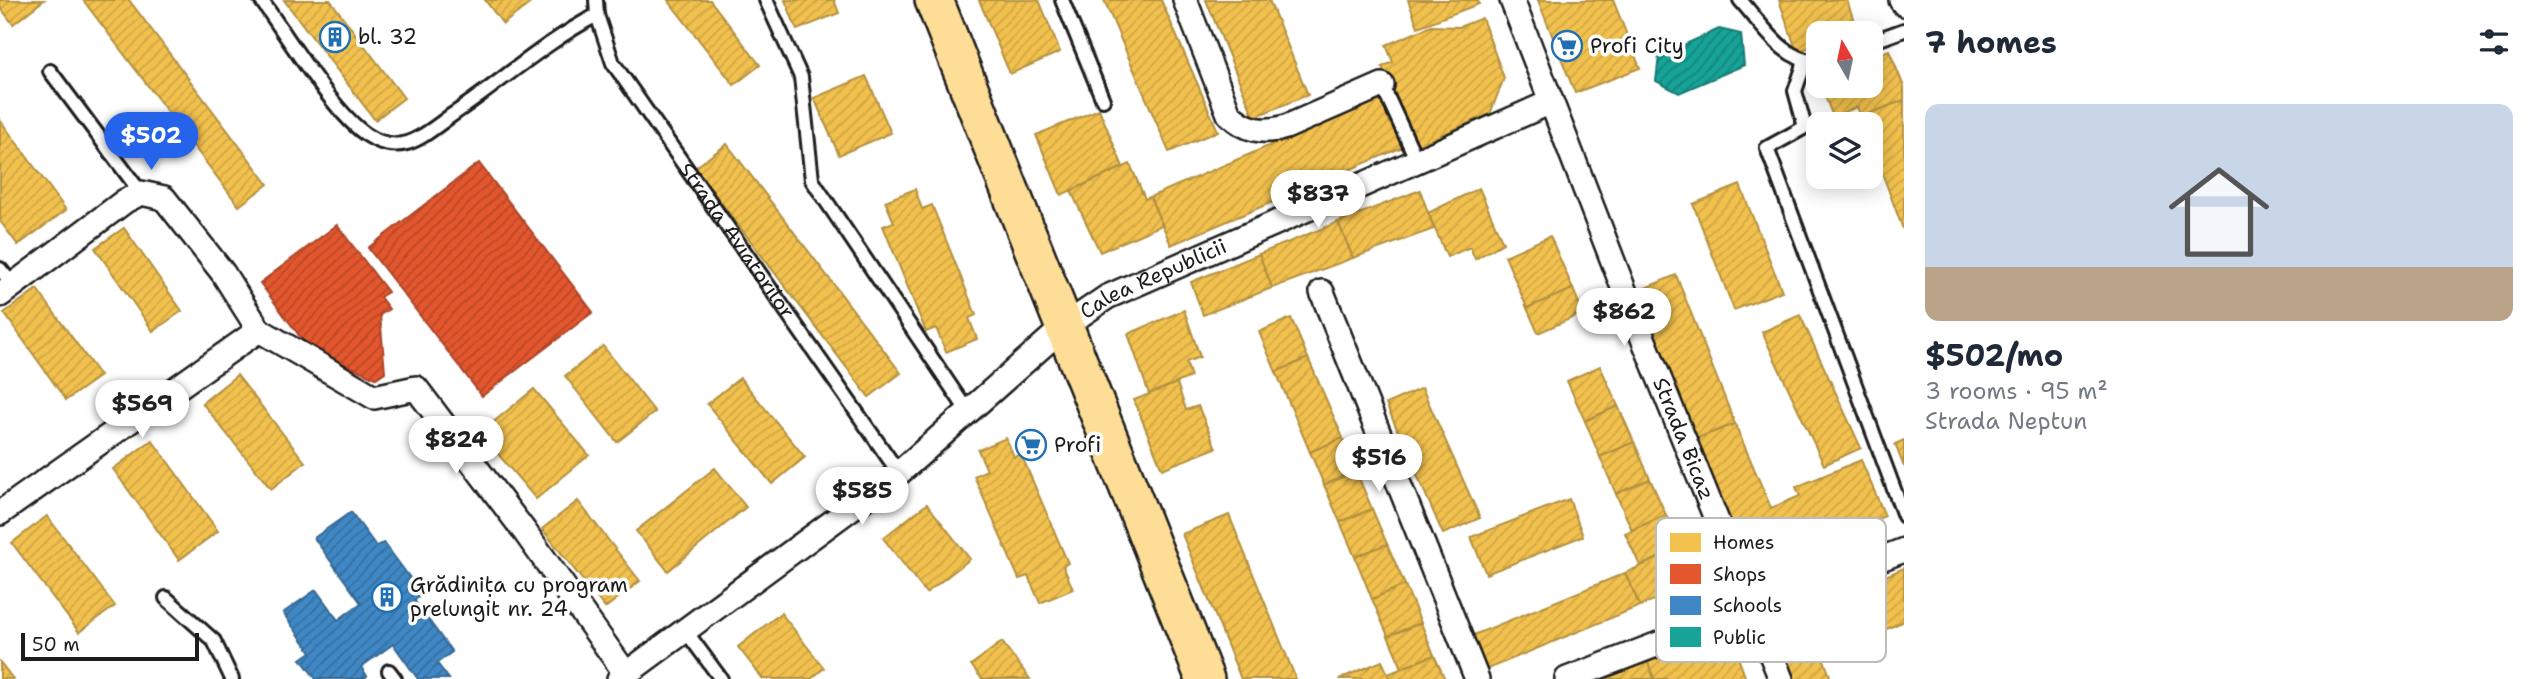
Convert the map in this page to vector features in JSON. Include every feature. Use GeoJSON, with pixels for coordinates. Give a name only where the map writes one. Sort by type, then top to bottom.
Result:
{"type":"FeatureCollection","features":[{"type":"Feature","properties":{"kind":"main road","name":"Calea Republicii"},"geometry":{"type":"LineString","coordinates":[[934,0],[1066,325],[1205,679]]}},
{"type":"Feature","properties":{"kind":"street"},"geometry":{"type":"LineString","coordinates":[[1185,0],[1229,114],[1243,127],[1270,132],[1382,85]]}},
{"type":"Feature","properties":{"kind":"street","name":"Strada Bicaz"},"geometry":{"type":"LineString","coordinates":[[1513,0],[1717,518]]}},
{"type":"Feature","properties":{"kind":"street"},"geometry":{"type":"LineString","coordinates":[[1901,0],[1904,4]]}},
{"type":"Feature","properties":{"kind":"street","name":"Calea Republicii"},"geometry":{"type":"LineString","coordinates":[[1066,325],[1107,298],[1551,102]]}},
{"type":"Feature","properties":{"kind":"street"},"geometry":{"type":"LineString","coordinates":[[4,283],[125,201],[141,193],[164,198],[223,273],[259,330],[374,397],[416,388],[525,532],[622,677],[899,472],[1066,325]]}},
{"type":"Feature","properties":{"kind":"street"},"geometry":{"type":"LineString","coordinates":[[1322,292],[1477,679]]}},
{"type":"Feature","properties":{"kind":"street"},"geometry":{"type":"LineString","coordinates":[[0,513],[259,330]]}},
{"type":"Feature","properties":{"kind":"street"},"geometry":{"type":"LineString","coordinates":[[1886,557],[1904,550]]}},
{"type":"Feature","properties":{"kind":"street"},"geometry":{"type":"LineString","coordinates":[[1567,679],[1656,645]]}},
{"type":"Feature","properties":{"kind":"street","name":"Strada Bicaz"},"geometry":{"type":"LineString","coordinates":[[1774,662],[1781,679]]}},
{"type":"Feature","properties":{"kind":"lane"},"geometry":{"type":"LineString","coordinates":[[261,0],[332,99],[365,134],[387,145],[409,143],[430,130],[507,77],[564,32],[597,15]]}},
{"type":"Feature","properties":{"kind":"lane","name":"Strada Aviatorilor"},"geometry":{"type":"LineString","coordinates":[[596,0],[597,15],[613,63],[899,472]]}},
{"type":"Feature","properties":{"kind":"lane"},"geometry":{"type":"LineString","coordinates":[[766,0],[802,77],[812,180],[968,412]]}},
{"type":"Feature","properties":{"kind":"lane"},"geometry":{"type":"LineString","coordinates":[[1062,0],[1103,100]]}},
{"type":"Feature","properties":{"kind":"lane"},"geometry":{"type":"LineString","coordinates":[[1740,0],[1793,57],[1806,60]]}},
{"type":"Feature","properties":{"kind":"lane"},"geometry":{"type":"LineString","coordinates":[[1883,38],[1904,30]]}},
{"type":"Feature","properties":{"kind":"lane"},"geometry":{"type":"LineString","coordinates":[[50,71],[141,193]]}},
{"type":"Feature","properties":{"kind":"lane"},"geometry":{"type":"LineString","coordinates":[[1806,72],[1795,91],[1805,127],[1767,148],[1904,516]]}},
{"type":"Feature","properties":{"kind":"lane"},"geometry":{"type":"LineString","coordinates":[[1382,85],[1418,163]]}},
{"type":"Feature","properties":{"kind":"lane"},"geometry":{"type":"LineString","coordinates":[[166,598],[215,641],[232,679]]}},
{"type":"Feature","properties":{"kind":"lane"},"geometry":{"type":"LineString","coordinates":[[685,630],[721,679]]}},
{"type":"Feature","properties":{"kind":"building: Homes"},"geometry":{"type":"Polygon","coordinates":[[[0,0],[44,0],[13,24],[0,7],[0,0]]]}},
{"type":"Feature","properties":{"kind":"building: Homes"},"geometry":{"type":"Polygon","coordinates":[[[83,0],[129,0],[268,184],[239,206],[83,0]]]}},
{"type":"Feature","properties":{"kind":"building: Homes","name":"bl. 32"},"geometry":{"type":"Polygon","coordinates":[[[284,0],[330,0],[404,98],[375,120],[284,0]]]}},
{"type":"Feature","properties":{"kind":"building: Homes"},"geometry":{"type":"Polygon","coordinates":[[[485,0],[530,0],[532,2],[503,24],[485,0]]]}},
{"type":"Feature","properties":{"kind":"building: Homes"},"geometry":{"type":"Polygon","coordinates":[[[668,0],[710,0],[760,65],[734,85],[668,0]]]}},
{"type":"Feature","properties":{"kind":"building: Homes"},"geometry":{"type":"Polygon","coordinates":[[[785,0],[834,0],[839,13],[797,30],[785,0]]]}},
{"type":"Feature","properties":{"kind":"building: Homes"},"geometry":{"type":"Polygon","coordinates":[[[979,0],[1039,0],[1060,52],[1010,74],[979,0]]]}},
{"type":"Feature","properties":{"kind":"building: Homes"},"geometry":{"type":"Polygon","coordinates":[[[1104,0],[1161,0],[1218,131],[1169,152],[1104,0]]]}},
{"type":"Feature","properties":{"kind":"building: Homes"},"geometry":{"type":"Polygon","coordinates":[[[1206,0],[1269,0],[1308,95],[1254,117],[1206,0]]]}},
{"type":"Feature","properties":{"kind":"building: Homes"},"geometry":{"type":"Polygon","coordinates":[[[1408,0],[1478,0],[1479,4],[1418,27],[1408,0]]]}},
{"type":"Feature","properties":{"kind":"building: Homes"},"geometry":{"type":"Polygon","coordinates":[[[1538,0],[1613,0],[1640,68],[1575,93],[1538,0]]]}},
{"type":"Feature","properties":{"kind":"building: Homes"},"geometry":{"type":"Polygon","coordinates":[[[1779,0],[1847,0],[1854,21],[1806,21],[1806,49],[1797,52],[1779,0]]]}},
{"type":"Feature","properties":{"kind":"building: Homes"},"geometry":{"type":"Polygon","coordinates":[[[1482,18],[1504,78],[1490,114],[1416,146],[1382,67],[1393,62],[1386,45],[1431,26],[1459,27],[1482,18]]]}},
{"type":"Feature","properties":{"kind":"building: Homes"},"geometry":{"type":"Polygon","coordinates":[[[1889,50],[1904,87],[1904,100],[1874,112],[1859,112],[1857,107],[1845,112],[1831,112],[1826,98],[1883,98],[1883,53],[1889,50]]]}},
{"type":"Feature","properties":{"kind":"building: Homes"},"geometry":{"type":"Polygon","coordinates":[[[866,76],[891,133],[839,155],[814,98],[866,76]]]}},
{"type":"Feature","properties":{"kind":"building: Homes"},"geometry":{"type":"Polygon","coordinates":[[[1380,98],[1403,147],[1171,245],[1150,197],[1380,98]]]}},
{"type":"Feature","properties":{"kind":"building: Homes"},"geometry":{"type":"Polygon","coordinates":[[[1904,100],[1904,232],[1883,175],[1883,112],[1874,112],[1904,100]]]}},
{"type":"Feature","properties":{"kind":"building: Homes"},"geometry":{"type":"Polygon","coordinates":[[[1099,109],[1123,167],[1061,195],[1036,135],[1099,109]]]}},
{"type":"Feature","properties":{"kind":"building: Homes"},"geometry":{"type":"Polygon","coordinates":[[[0,120],[66,210],[18,245],[0,221],[0,120]]]}},
{"type":"Feature","properties":{"kind":"building: Homes"},"geometry":{"type":"Polygon","coordinates":[[[727,144],[901,373],[869,397],[695,168],[727,144]]]}},
{"type":"Feature","properties":{"kind":"building: Homes"},"geometry":{"type":"Polygon","coordinates":[[[1130,164],[1145,199],[1150,197],[1162,225],[1100,252],[1071,191],[1130,164]]]}},
{"type":"Feature","properties":{"kind":"building: Homes"},"geometry":{"type":"Polygon","coordinates":[[[1740,185],[1782,291],[1734,310],[1693,204],[1740,185]]]}},
{"type":"Feature","properties":{"kind":"building: Homes"},"geometry":{"type":"Polygon","coordinates":[[[1479,188],[1503,243],[1475,259],[1470,247],[1447,257],[1428,213],[1479,188]]]}},
{"type":"Feature","properties":{"kind":"building: Homes"},"geometry":{"type":"Polygon","coordinates":[[[915,189],[922,209],[932,205],[976,315],[969,318],[977,339],[946,352],[936,328],[926,332],[883,226],[894,222],[885,201],[915,189]]]}},
{"type":"Feature","properties":{"kind":"building: Homes"},"geometry":{"type":"Polygon","coordinates":[[[1420,190],[1434,229],[1353,258],[1338,222],[1420,190]]]}},
{"type":"Feature","properties":{"kind":"building: Homes"},"geometry":{"type":"Polygon","coordinates":[[[1338,222],[1353,258],[1272,288],[1259,254],[1338,222]]]}},
{"type":"Feature","properties":{"kind":"building: Homes"},"geometry":{"type":"Polygon","coordinates":[[[124,228],[182,311],[153,331],[95,248],[124,228]]]}},
{"type":"Feature","properties":{"kind":"building: Homes"},"geometry":{"type":"Polygon","coordinates":[[[1550,236],[1573,289],[1527,308],[1505,256],[1550,236]]]}},
{"type":"Feature","properties":{"kind":"building: Homes"},"geometry":{"type":"Polygon","coordinates":[[[1259,254],[1272,288],[1203,315],[1191,282],[1259,254]]]}},
{"type":"Feature","properties":{"kind":"building: Homes"},"geometry":{"type":"Polygon","coordinates":[[[1676,275],[1735,424],[1695,439],[1638,291],[1676,275]]]}},
{"type":"Feature","properties":{"kind":"building: Homes"},"geometry":{"type":"Polygon","coordinates":[[[37,289],[100,376],[66,400],[4,313],[37,289]]]}},
{"type":"Feature","properties":{"kind":"building: Homes"},"geometry":{"type":"Polygon","coordinates":[[[1573,289],[1583,313],[1538,333],[1527,308],[1573,289]]]}},
{"type":"Feature","properties":{"kind":"building: Homes"},"geometry":{"type":"Polygon","coordinates":[[[1184,310],[1200,357],[1186,362],[1191,377],[1149,394],[1128,334],[1184,310]]]}},
{"type":"Feature","properties":{"kind":"building: Homes"},"geometry":{"type":"Polygon","coordinates":[[[1800,315],[1861,448],[1824,465],[1762,332],[1800,315]]]}},
{"type":"Feature","properties":{"kind":"building: Homes"},"geometry":{"type":"Polygon","coordinates":[[[1291,318],[1308,358],[1276,372],[1259,332],[1291,318]]]}},
{"type":"Feature","properties":{"kind":"building: Homes"},"geometry":{"type":"Polygon","coordinates":[[[603,346],[655,412],[617,442],[565,376],[603,346]]]}},
{"type":"Feature","properties":{"kind":"building: Homes"},"geometry":{"type":"Polygon","coordinates":[[[1308,358],[1343,438],[1310,452],[1276,372],[1308,358]]]}},
{"type":"Feature","properties":{"kind":"building: Homes"},"geometry":{"type":"Polygon","coordinates":[[[1600,366],[1618,406],[1585,421],[1567,381],[1600,366]]]}},
{"type":"Feature","properties":{"kind":"building: Homes"},"geometry":{"type":"Polygon","coordinates":[[[237,375],[305,462],[271,489],[202,403],[237,375]]]}},
{"type":"Feature","properties":{"kind":"building: Homes"},"geometry":{"type":"Polygon","coordinates":[[[740,378],[805,457],[772,484],[707,404],[740,378]]]}},
{"type":"Feature","properties":{"kind":"building: Homes"},"geometry":{"type":"Polygon","coordinates":[[[1177,383],[1186,410],[1198,406],[1216,448],[1162,469],[1134,400],[1177,383]]]}},
{"type":"Feature","properties":{"kind":"building: Homes"},"geometry":{"type":"Polygon","coordinates":[[[1422,388],[1480,518],[1443,534],[1386,404],[1422,388]]]}},
{"type":"Feature","properties":{"kind":"building: Homes"},"geometry":{"type":"Polygon","coordinates":[[[534,389],[589,455],[536,499],[480,433],[534,389]]]}},
{"type":"Feature","properties":{"kind":"building: Homes"},"geometry":{"type":"Polygon","coordinates":[[[1618,406],[1634,442],[1600,457],[1585,421],[1618,406]]]}},
{"type":"Feature","properties":{"kind":"building: Homes"},"geometry":{"type":"Polygon","coordinates":[[[1735,424],[1771,508],[1800,496],[1796,487],[1861,460],[1885,516],[1727,518],[1695,439],[1735,424]]]}},
{"type":"Feature","properties":{"kind":"building: Homes"},"geometry":{"type":"Polygon","coordinates":[[[1006,438],[1014,457],[1021,454],[1068,563],[1063,566],[1073,589],[1040,603],[1028,576],[1019,579],[974,476],[987,470],[978,450],[1006,438]]]}},
{"type":"Feature","properties":{"kind":"building: Homes"},"geometry":{"type":"Polygon","coordinates":[[[1343,438],[1356,471],[1324,485],[1310,452],[1343,438]]]}},
{"type":"Feature","properties":{"kind":"building: Homes"},"geometry":{"type":"Polygon","coordinates":[[[152,440],[218,531],[179,560],[113,469],[152,440]]]}},
{"type":"Feature","properties":{"kind":"building: Homes"},"geometry":{"type":"Polygon","coordinates":[[[1904,440],[1904,467],[1895,444],[1904,440]]]}},
{"type":"Feature","properties":{"kind":"building: Homes"},"geometry":{"type":"Polygon","coordinates":[[[1634,442],[1650,479],[1616,494],[1600,457],[1634,442]]]}},
{"type":"Feature","properties":{"kind":"building: Homes"},"geometry":{"type":"Polygon","coordinates":[[[715,468],[746,507],[668,571],[636,531],[715,468]]]}},
{"type":"Feature","properties":{"kind":"building: Homes"},"geometry":{"type":"Polygon","coordinates":[[[1356,471],[1372,509],[1340,522],[1324,485],[1356,471]]]}},
{"type":"Feature","properties":{"kind":"building: Homes"},"geometry":{"type":"Polygon","coordinates":[[[1650,479],[1666,515],[1632,530],[1616,494],[1650,479]]]}},
{"type":"Feature","properties":{"kind":"building: Homes"},"geometry":{"type":"Polygon","coordinates":[[[1569,499],[1583,536],[1486,574],[1471,537],[1569,499]]]}},
{"type":"Feature","properties":{"kind":"building: Homes"},"geometry":{"type":"Polygon","coordinates":[[[578,501],[640,581],[605,608],[542,529],[578,501]]]}},
{"type":"Feature","properties":{"kind":"building: Homes"},"geometry":{"type":"Polygon","coordinates":[[[927,504],[970,559],[926,593],[883,538],[927,504]]]}},
{"type":"Feature","properties":{"kind":"building: Homes"},"geometry":{"type":"Polygon","coordinates":[[[1372,509],[1387,544],[1355,557],[1340,522],[1372,509]]]}},
{"type":"Feature","properties":{"kind":"building: Homes"},"geometry":{"type":"Polygon","coordinates":[[[1229,515],[1296,679],[1241,679],[1182,534],[1229,515]]]}},
{"type":"Feature","properties":{"kind":"building: Homes"},"geometry":{"type":"Polygon","coordinates":[[[47,516],[115,606],[79,632],[12,543],[47,516]]]}},
{"type":"Feature","properties":{"kind":"building: Homes"},"geometry":{"type":"Polygon","coordinates":[[[1656,519],[1656,559],[1640,566],[1625,533],[1656,519]]]}},
{"type":"Feature","properties":{"kind":"building: Homes"},"geometry":{"type":"Polygon","coordinates":[[[1387,544],[1405,585],[1372,599],[1355,557],[1387,544]]]}},
{"type":"Feature","properties":{"kind":"building: Homes"},"geometry":{"type":"Polygon","coordinates":[[[1656,559],[1656,599],[1640,606],[1625,573],[1656,559]]]}},
{"type":"Feature","properties":{"kind":"building: Homes"},"geometry":{"type":"Polygon","coordinates":[[[1904,568],[1904,621],[1886,629],[1886,576],[1904,568]]]}},
{"type":"Feature","properties":{"kind":"building: Homes"},"geometry":{"type":"Polygon","coordinates":[[[1625,573],[1640,606],[1485,670],[1471,636],[1625,573]]]}},
{"type":"Feature","properties":{"kind":"building: Homes"},"geometry":{"type":"Polygon","coordinates":[[[1405,585],[1421,623],[1388,636],[1372,599],[1405,585]]]}},
{"type":"Feature","properties":{"kind":"building: Homes"},"geometry":{"type":"Polygon","coordinates":[[[781,613],[824,668],[811,679],[763,679],[738,647],[781,613]]]}},
{"type":"Feature","properties":{"kind":"building: Homes"},"geometry":{"type":"Polygon","coordinates":[[[1421,623],[1434,655],[1402,668],[1388,636],[1421,623]]]}},
{"type":"Feature","properties":{"kind":"building: Homes"},"geometry":{"type":"Polygon","coordinates":[[[1002,642],[1030,679],[982,679],[971,665],[1002,642]]]}},
{"type":"Feature","properties":{"kind":"building: Homes"},"geometry":{"type":"Polygon","coordinates":[[[1434,655],[1445,679],[1390,679],[1388,674],[1434,655]]]}},
{"type":"Feature","properties":{"kind":"building: Homes"},"geometry":{"type":"Polygon","coordinates":[[[1656,657],[1656,662],[1740,662],[1746,679],[1654,679],[1647,660],[1656,657]]]}},
{"type":"Feature","properties":{"kind":"building: Homes"},"geometry":{"type":"Polygon","coordinates":[[[1647,660],[1654,679],[1596,679],[1647,660]]]}},
{"type":"Feature","properties":{"kind":"building: Homes"},"geometry":{"type":"Polygon","coordinates":[[[1382,661],[1390,679],[1339,679],[1382,661]]]}},
{"type":"Feature","properties":{"kind":"building: Homes"},"geometry":{"type":"Polygon","coordinates":[[[0,662],[13,679],[0,679],[0,662]]]}},
{"type":"Feature","properties":{"kind":"building: Homes"},"geometry":{"type":"Polygon","coordinates":[[[1781,662],[1825,662],[1831,679],[1788,679],[1781,662]]]}},
{"type":"Feature","properties":{"kind":"building: Shops"},"geometry":{"type":"Polygon","coordinates":[[[479,163],[593,312],[482,396],[368,248],[479,163]]]}},
{"type":"Feature","properties":{"kind":"building: Shops"},"geometry":{"type":"Polygon","coordinates":[[[337,225],[388,292],[380,297],[389,309],[380,315],[385,372],[376,378],[326,356],[323,358],[314,347],[310,350],[260,283],[337,225]]]}},
{"type":"Feature","properties":{"kind":"building: Schools","name":"Grădinița cu program prelungit nr. 24"},"geometry":{"type":"Polygon","coordinates":[[[351,512],[376,546],[384,543],[422,594],[414,600],[452,652],[437,663],[449,679],[418,679],[393,644],[361,667],[367,676],[363,679],[316,679],[301,659],[311,652],[283,613],[316,590],[338,620],[361,603],[314,538],[351,512]]]}},
{"type":"Feature","properties":{"kind":"building: Public"},"geometry":{"type":"Polygon","coordinates":[[[1719,29],[1741,34],[1744,65],[1679,93],[1656,81],[1659,56],[1719,29]]]}},
{"type":"Feature","properties":{"kind":"place","name":"bl. 32"},"geometry":{"type":"Point","coordinates":[335,37]}},
{"type":"Feature","properties":{"kind":"place","name":"Profi City"},"geometry":{"type":"Point","coordinates":[1567,46]}},
{"type":"Feature","properties":{"kind":"place","name":"Profi"},"geometry":{"type":"Point","coordinates":[1031,445]}},
{"type":"Feature","properties":{"kind":"place","name":"Grădinița cu program prelungit nr. 24"},"geometry":{"type":"Point","coordinates":[387,597]}}]}
